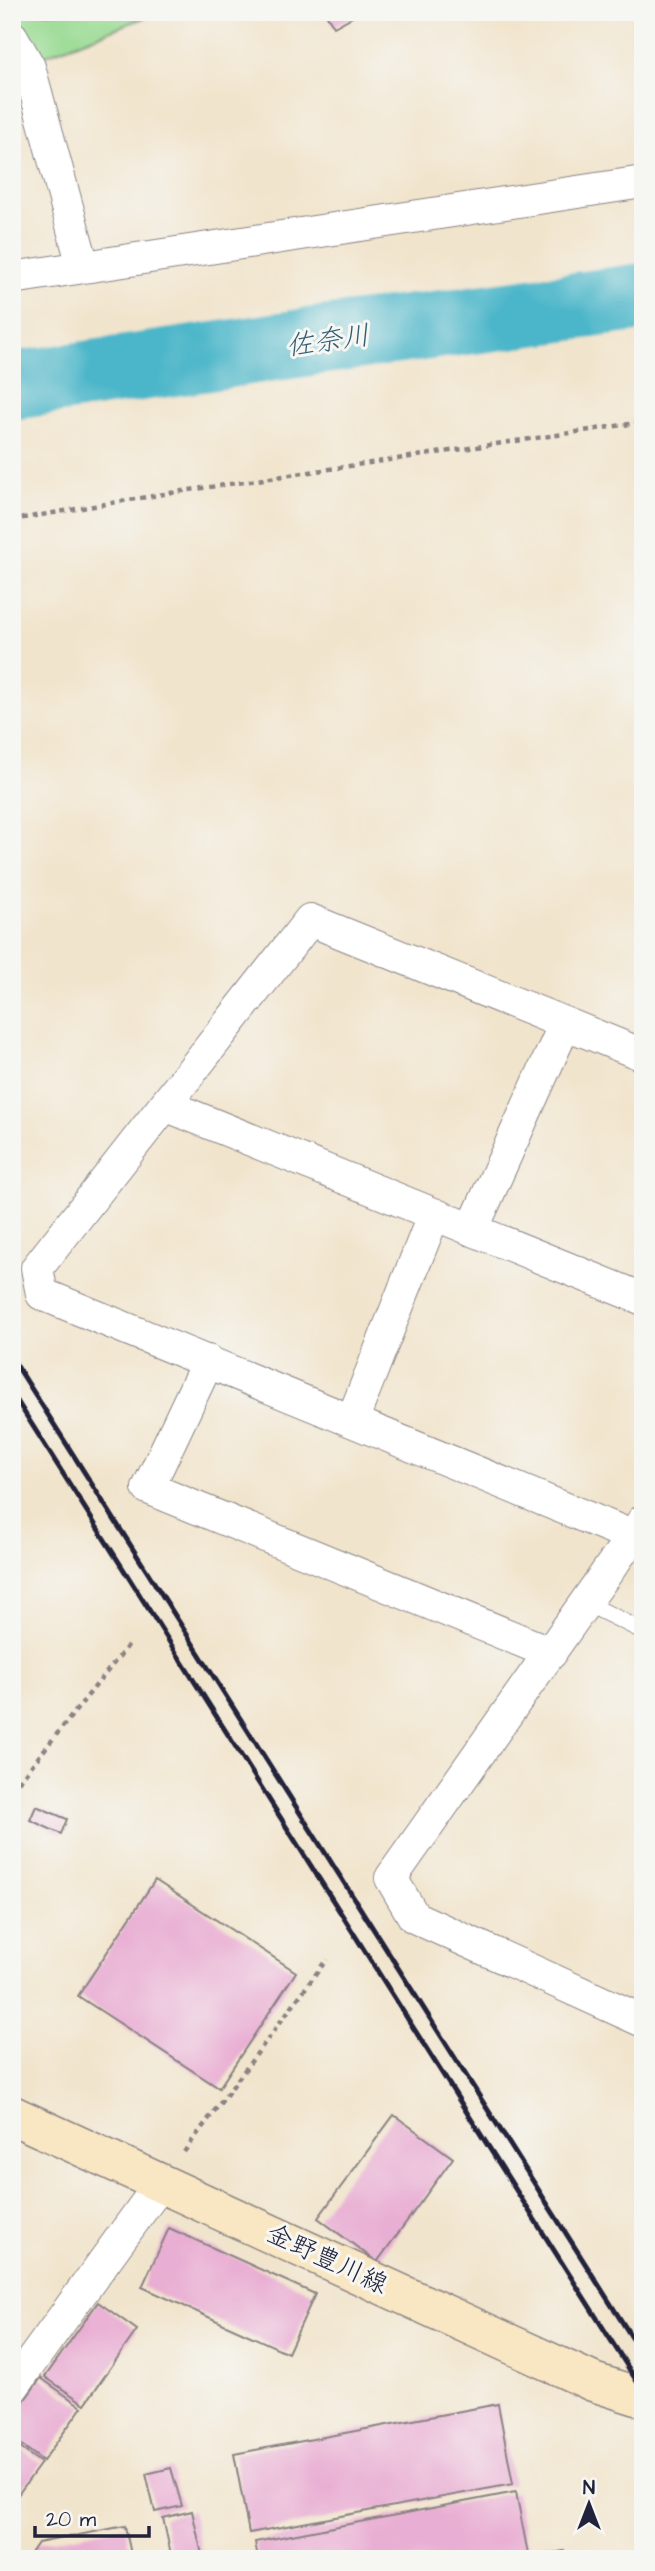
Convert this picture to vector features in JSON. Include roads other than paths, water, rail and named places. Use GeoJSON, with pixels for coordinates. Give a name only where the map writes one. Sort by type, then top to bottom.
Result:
{"type":"FeatureCollection","features":[{"type":"Feature","properties":{"kind":"main road","name":"金野豊川線"},"geometry":{"type":"LineString","coordinates":[[12,2115],[593,2382],[643,2398]]}},
{"type":"Feature","properties":{"kind":"street"},"geometry":{"type":"LineString","coordinates":[[12,37],[29,67],[83,266]]}},
{"type":"Feature","properties":{"kind":"street"},"geometry":{"type":"LineString","coordinates":[[12,278],[643,182]]}},
{"type":"Feature","properties":{"kind":"street"},"geometry":{"type":"LineString","coordinates":[[643,1055],[310,920],[37,1268],[42,1294],[352,1421],[637,1528],[391,1878],[414,1917],[643,2021]]}},
{"type":"Feature","properties":{"kind":"street"},"geometry":{"type":"LineString","coordinates":[[472,1230],[565,1024]]}},
{"type":"Feature","properties":{"kind":"street"},"geometry":{"type":"LineString","coordinates":[[165,1105],[643,1298]]}},
{"type":"Feature","properties":{"kind":"street"},"geometry":{"type":"LineString","coordinates":[[352,1421],[434,1214]]}},
{"type":"Feature","properties":{"kind":"street"},"geometry":{"type":"LineString","coordinates":[[208,1361],[148,1488],[551,1653]]}},
{"type":"Feature","properties":{"kind":"street"},"geometry":{"type":"LineString","coordinates":[[12,2388],[161,2182]]}},
{"type":"Feature","properties":{"kind":"lane"},"geometry":{"type":"LineString","coordinates":[[586,1603],[643,1631]]}},
{"type":"Feature","properties":{"kind":"waterway","name":"佐奈川"},"geometry":{"type":"LineString","coordinates":[[12,386],[643,297]]}},
{"type":"Feature","properties":{"kind":"railway"},"geometry":{"type":"LineString","coordinates":[[12,1358],[643,2355]]}},
{"type":"Feature","properties":{"kind":"railway"},"geometry":{"type":"LineString","coordinates":[[12,1393],[643,2391]]}}]}
